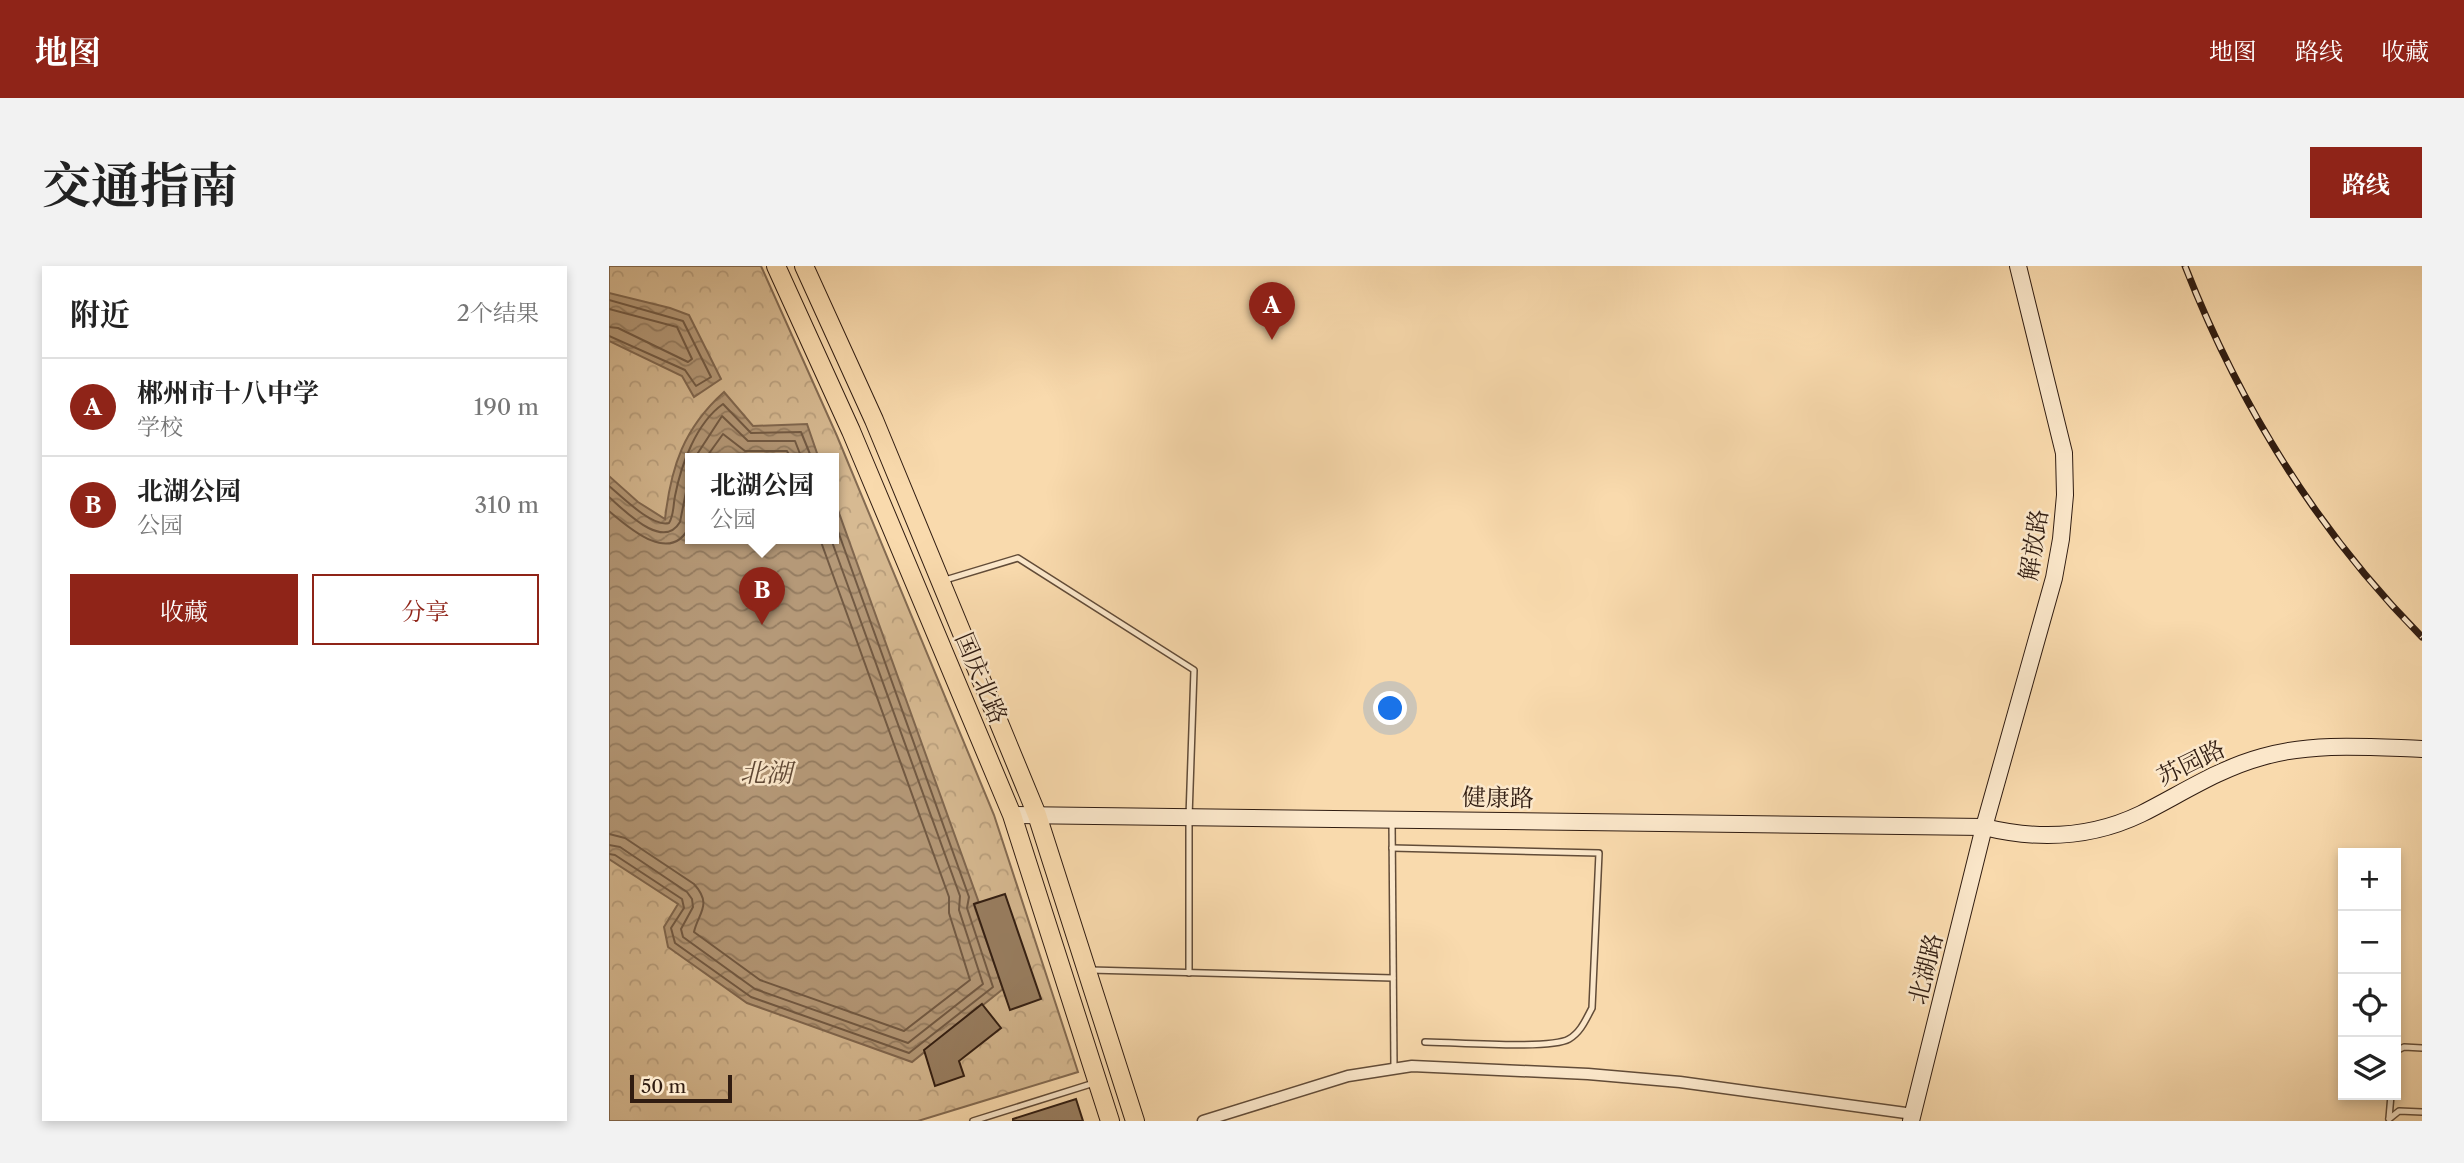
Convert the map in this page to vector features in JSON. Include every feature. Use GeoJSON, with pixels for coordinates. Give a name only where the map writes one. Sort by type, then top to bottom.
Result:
{"type":"FeatureCollection","features":[{"type":"Feature","properties":{"kind":"main road","name":"国庆北路"},"geometry":{"type":"LineString","coordinates":[[776,266],[851,431],[1012,815],[1110,1121]]}},
{"type":"Feature","properties":{"kind":"main road","name":"国庆北路"},"geometry":{"type":"LineString","coordinates":[[804,266],[874,420],[1037,815],[1135,1121]]}},
{"type":"Feature","properties":{"kind":"street","name":"解放路"},"geometry":{"type":"LineString","coordinates":[[1984,827],[2054,578],[2065,495],[2064,453],[2018,266]]}},
{"type":"Feature","properties":{"kind":"street","name":"苏园路"},"geometry":{"type":"LineString","coordinates":[[1984,827],[2025,835],[2086,832],[2123,822],[2226,769],[2279,752],[2335,746],[2422,750]]}},
{"type":"Feature","properties":{"kind":"street","name":"健康路"},"geometry":{"type":"LineString","coordinates":[[1012,815],[1984,827]]}},
{"type":"Feature","properties":{"kind":"street","name":"北湖路"},"geometry":{"type":"LineString","coordinates":[[1912,1117],[1984,827]]}},
{"type":"Feature","properties":{"kind":"street"},"geometry":{"type":"LineString","coordinates":[[1203,1121],[1347,1076],[1412,1066],[1588,1074],[1680,1082],[1912,1117]]}},
{"type":"Feature","properties":{"kind":"lane"},"geometry":{"type":"LineString","coordinates":[[942,581],[1018,558],[1194,670],[1189,817],[1189,973]]}},
{"type":"Feature","properties":{"kind":"lane"},"geometry":{"type":"LineString","coordinates":[[1392,819],[1394,1069]]}},
{"type":"Feature","properties":{"kind":"lane"},"geometry":{"type":"LineString","coordinates":[[1392,848],[1599,853],[1592,1008],[1583,1027],[1568,1040],[1543,1044],[1425,1042]]}},
{"type":"Feature","properties":{"kind":"lane"},"geometry":{"type":"LineString","coordinates":[[1086,970],[1394,978]]}},
{"type":"Feature","properties":{"kind":"lane"},"geometry":{"type":"LineString","coordinates":[[2401,1048],[2422,1048]]}},
{"type":"Feature","properties":{"kind":"lane"},"geometry":{"type":"LineString","coordinates":[[973,1121],[1097,1082]]}},
{"type":"Feature","properties":{"kind":"lane"},"geometry":{"type":"LineString","coordinates":[[2389,1120],[2391,1100]]}},
{"type":"Feature","properties":{"kind":"lane"},"geometry":{"type":"LineString","coordinates":[[2393,1100],[2395,1105],[2404,1111]]}},
{"type":"Feature","properties":{"kind":"lane"},"geometry":{"type":"LineString","coordinates":[[2389,1120],[2399,1111],[2422,1112]]}},
{"type":"Feature","properties":{"kind":"green space"},"geometry":{"type":"Polygon","coordinates":[[[609,266],[761,266],[837,436],[994,815],[1078,1072],[918,1121],[609,1121],[609,266]]]}},
{"type":"Feature","properties":{"kind":"water"},"geometry":{"type":"Polygon","coordinates":[[[609,293],[689,315],[721,379],[694,397],[682,376],[609,341],[609,293]]]}},
{"type":"Feature","properties":{"kind":"water","name":"北湖"},"geometry":{"type":"Polygon","coordinates":[[[724,392],[753,426],[807,424],[817,453],[685,453],[685,544],[839,544],[839,513],[979,903],[974,905],[1003,989],[912,1062],[747,1003],[668,947],[664,927],[678,904],[609,859],[609,476],[638,502],[665,519],[671,482],[682,449],[689,434],[724,392]]]}},
{"type":"Feature","properties":{"kind":"building"},"geometry":{"type":"Polygon","coordinates":[[[1005,894],[1041,999],[1010,1010],[974,904],[1005,894]]]}},
{"type":"Feature","properties":{"kind":"building"},"geometry":{"type":"Polygon","coordinates":[[[982,1004],[1001,1028],[959,1061],[964,1076],[935,1086],[924,1050],[982,1004]]]}},
{"type":"Feature","properties":{"kind":"building"},"geometry":{"type":"Polygon","coordinates":[[[1076,1099],[1083,1121],[1013,1121],[1013,1119],[1076,1099]]]}},
{"type":"Feature","properties":{"kind":"railway"},"geometry":{"type":"LineString","coordinates":[[2185,266],[2230,367],[2284,463],[2348,554],[2422,637]]}},
{"type":"Feature","properties":{"kind":"place","name":"郴州市十八中学"},"geometry":{"type":"Point","coordinates":[1272,340]}},
{"type":"Feature","properties":{"kind":"place","name":"北湖公园"},"geometry":{"type":"Point","coordinates":[762,625]}}]}
